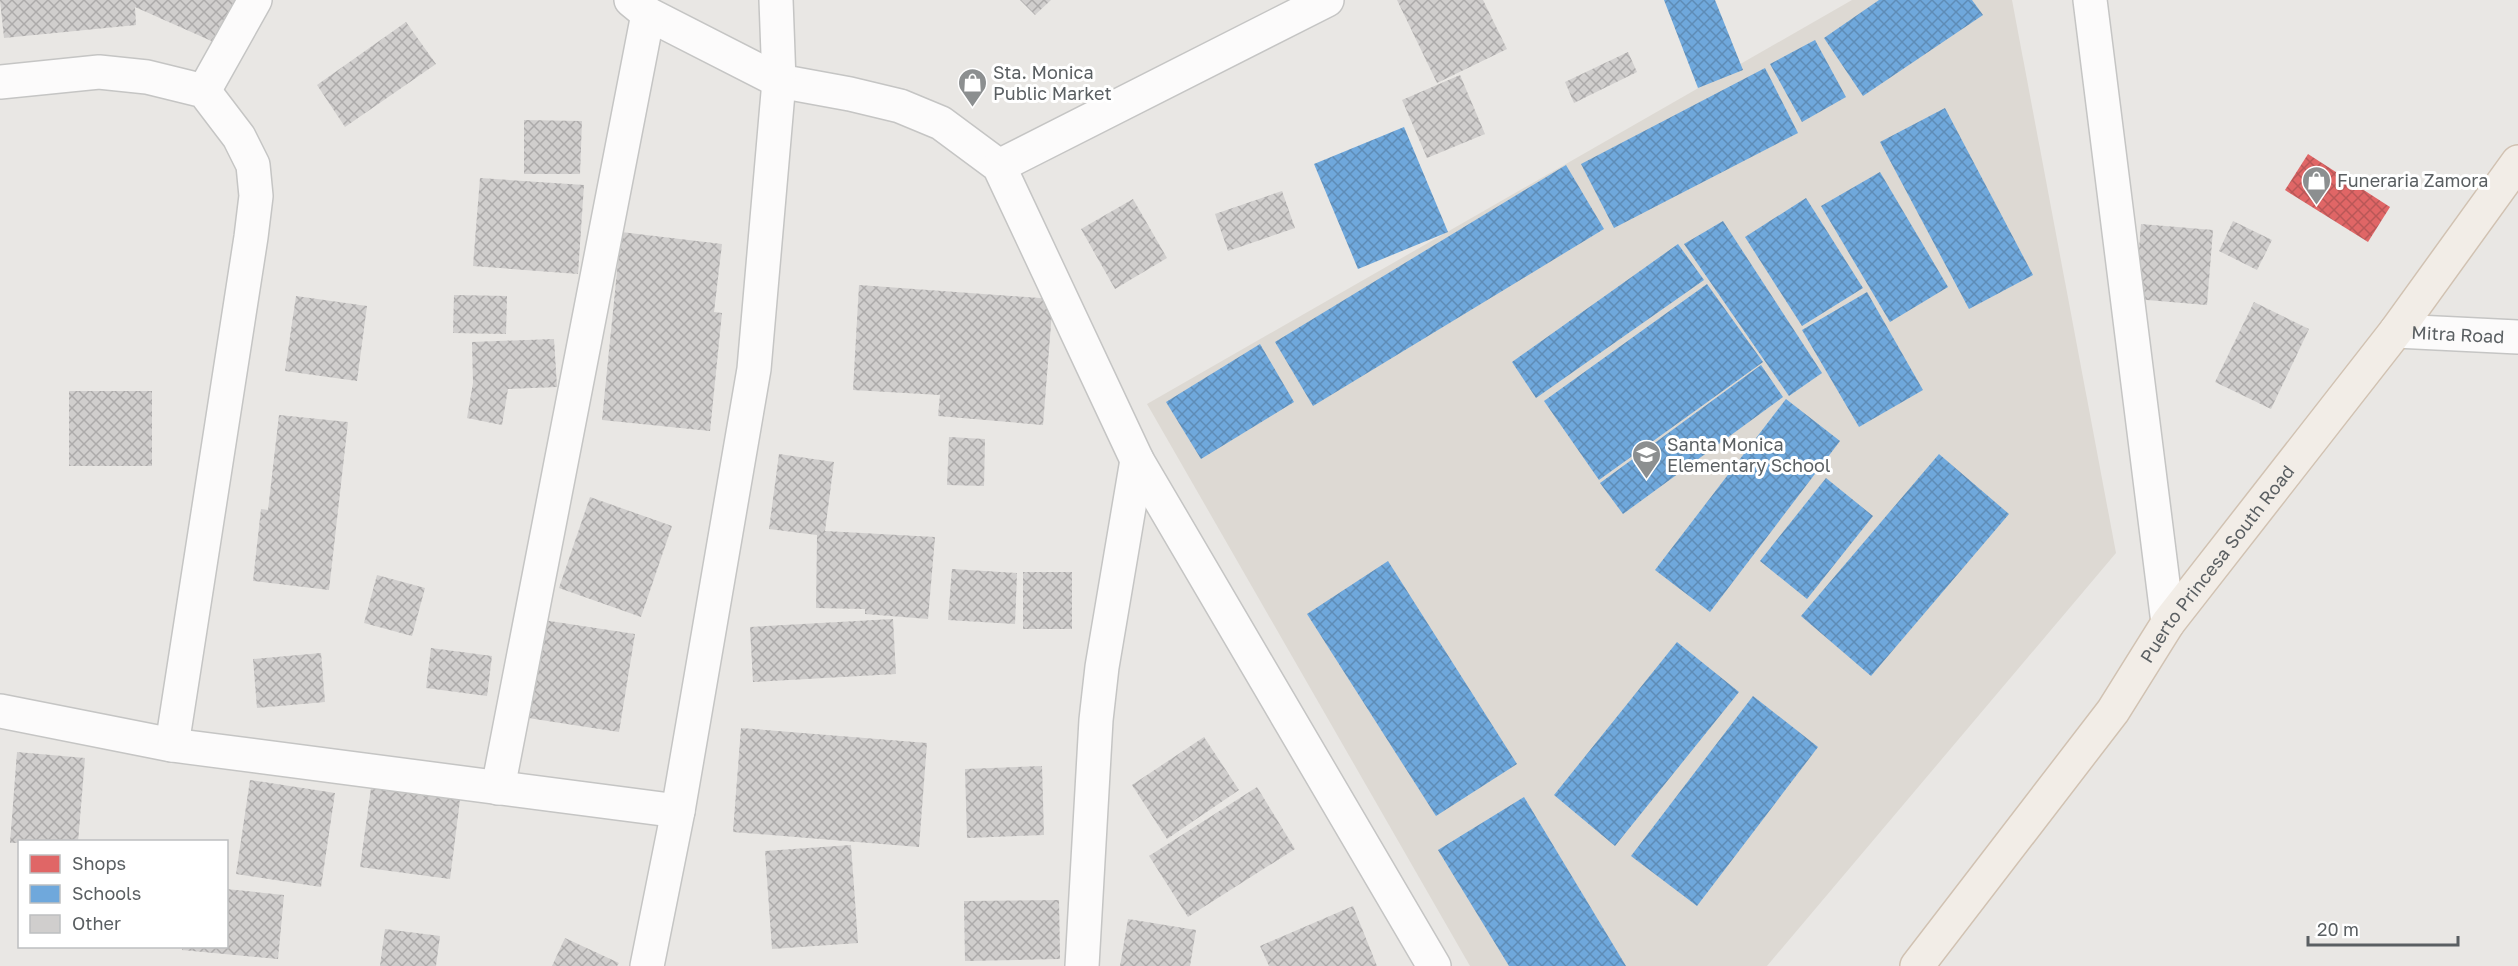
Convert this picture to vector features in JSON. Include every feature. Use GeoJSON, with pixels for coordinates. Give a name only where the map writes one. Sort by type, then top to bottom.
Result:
{"type":"FeatureCollection","features":[{"type":"Feature","properties":{"kind":"main road","name":"Puerto Princesa South Road"},"geometry":{"type":"LineString","coordinates":[[1917,966],[2113,711],[2168,622],[2396,331],[2518,162]]}},
{"type":"Feature","properties":{"kind":"street"},"geometry":{"type":"LineString","coordinates":[[204,91],[255,0]]}},
{"type":"Feature","properties":{"kind":"street"},"geometry":{"type":"LineString","coordinates":[[647,966],[678,811],[754,369],[779,81],[776,0]]}},
{"type":"Feature","properties":{"kind":"street"},"geometry":{"type":"LineString","coordinates":[[999,166],[1327,0]]}},
{"type":"Feature","properties":{"kind":"street"},"geometry":{"type":"LineString","coordinates":[[2090,0],[2168,622]]}},
{"type":"Feature","properties":{"kind":"street"},"geometry":{"type":"LineString","coordinates":[[498,788],[639,7],[779,81],[900,106],[941,123],[999,166],[1137,460],[1434,966]]}},
{"type":"Feature","properties":{"kind":"street"},"geometry":{"type":"LineString","coordinates":[[0,82],[99,72],[147,77],[204,91],[239,137],[253,165],[256,196],[172,745]]}},
{"type":"Feature","properties":{"kind":"street","name":"Mitra Road"},"geometry":{"type":"LineString","coordinates":[[2396,331],[2518,337]]}},
{"type":"Feature","properties":{"kind":"street"},"geometry":{"type":"LineString","coordinates":[[1082,966],[1096,720],[1102,667],[1137,460]]}},
{"type":"Feature","properties":{"kind":"street"},"geometry":{"type":"LineString","coordinates":[[0,711],[172,745],[678,811]]}},
{"type":"Feature","properties":{"kind":"shaded area","name":"Santa Monica Elementary School"},"geometry":{"type":"Polygon","coordinates":[[[1852,0],[2012,0],[2116,553],[1767,966],[1470,966],[1147,404],[1852,0]]]}},
{"type":"Feature","properties":{"kind":"building: Shops"},"geometry":{"type":"Polygon","coordinates":[[[2308,154],[2390,207],[2368,242],[2285,190],[2308,154]]]}},
{"type":"Feature","properties":{"kind":"building: Schools"},"geometry":{"type":"Polygon","coordinates":[[[1664,0],[1715,0],[1743,70],[1698,88],[1664,0]]]}},
{"type":"Feature","properties":{"kind":"building: Schools"},"geometry":{"type":"Polygon","coordinates":[[[1879,0],[1972,0],[1983,15],[1863,96],[1824,38],[1879,0]]]}},
{"type":"Feature","properties":{"kind":"building: Schools"},"geometry":{"type":"Polygon","coordinates":[[[1815,40],[1846,97],[1802,122],[1770,64],[1815,40]]]}},
{"type":"Feature","properties":{"kind":"building: Schools"},"geometry":{"type":"Polygon","coordinates":[[[1765,68],[1798,133],[1614,228],[1581,164],[1765,68]]]}},
{"type":"Feature","properties":{"kind":"building: Schools"},"geometry":{"type":"Polygon","coordinates":[[[1945,108],[2033,275],[1969,309],[1880,142],[1945,108]]]}},
{"type":"Feature","properties":{"kind":"building: Schools"},"geometry":{"type":"Polygon","coordinates":[[[1404,127],[1448,232],[1358,269],[1314,164],[1404,127]]]}},
{"type":"Feature","properties":{"kind":"building: Schools"},"geometry":{"type":"Polygon","coordinates":[[[1566,165],[1604,229],[1313,406],[1275,342],[1566,165]]]}},
{"type":"Feature","properties":{"kind":"building: Schools"},"geometry":{"type":"Polygon","coordinates":[[[1880,172],[1948,287],[1890,322],[1821,206],[1880,172]]]}},
{"type":"Feature","properties":{"kind":"building: Schools"},"geometry":{"type":"Polygon","coordinates":[[[1806,198],[1863,288],[1802,326],[1745,237],[1806,198]]]}},
{"type":"Feature","properties":{"kind":"building: Schools"},"geometry":{"type":"Polygon","coordinates":[[[1723,221],[1822,373],[1789,396],[1684,244],[1723,221]]]}},
{"type":"Feature","properties":{"kind":"building: Schools"},"geometry":{"type":"Polygon","coordinates":[[[1678,244],[1704,280],[1536,398],[1512,362],[1678,244]]]}},
{"type":"Feature","properties":{"kind":"building: Schools"},"geometry":{"type":"Polygon","coordinates":[[[1707,284],[1763,362],[1599,480],[1544,401],[1707,284]]]}},
{"type":"Feature","properties":{"kind":"building: Schools"},"geometry":{"type":"Polygon","coordinates":[[[1867,292],[1923,390],[1859,427],[1802,330],[1867,292]]]}},
{"type":"Feature","properties":{"kind":"building: Schools"},"geometry":{"type":"Polygon","coordinates":[[[1260,344],[1294,402],[1201,459],[1166,402],[1260,344]]]}},
{"type":"Feature","properties":{"kind":"building: Schools"},"geometry":{"type":"Polygon","coordinates":[[[1761,365],[1783,397],[1623,514],[1600,483],[1761,365]]]}},
{"type":"Feature","properties":{"kind":"building: Schools"},"geometry":{"type":"Polygon","coordinates":[[[1786,399],[1840,441],[1710,612],[1655,570],[1786,399]]]}},
{"type":"Feature","properties":{"kind":"building: Schools"},"geometry":{"type":"Polygon","coordinates":[[[1939,454],[2009,514],[1871,676],[1801,616],[1939,454]]]}},
{"type":"Feature","properties":{"kind":"building: Schools"},"geometry":{"type":"Polygon","coordinates":[[[1826,478],[1873,516],[1807,599],[1760,561],[1826,478]]]}},
{"type":"Feature","properties":{"kind":"building: Schools"},"geometry":{"type":"Polygon","coordinates":[[[1388,561],[1517,764],[1436,816],[1307,614],[1388,561]]]}},
{"type":"Feature","properties":{"kind":"building: Schools"},"geometry":{"type":"Polygon","coordinates":[[[1677,642],[1739,692],[1615,846],[1554,795],[1677,642]]]}},
{"type":"Feature","properties":{"kind":"building: Schools"},"geometry":{"type":"Polygon","coordinates":[[[1753,696],[1818,747],[1697,906],[1631,856],[1753,696]]]}},
{"type":"Feature","properties":{"kind":"building: Schools"},"geometry":{"type":"Polygon","coordinates":[[[1524,797],[1626,966],[1509,966],[1438,850],[1524,797]]]}},
{"type":"Feature","properties":{"kind":"building: Other"},"geometry":{"type":"Polygon","coordinates":[[[0,0],[235,0],[216,43],[135,7],[136,25],[4,38],[0,0]]]}},
{"type":"Feature","properties":{"kind":"building: Other"},"geometry":{"type":"Polygon","coordinates":[[[1020,0],[1051,0],[1035,15],[1020,0]]]}},
{"type":"Feature","properties":{"kind":"building: Other"},"geometry":{"type":"Polygon","coordinates":[[[1397,0],[1483,0],[1507,49],[1437,83],[1397,0]]]}},
{"type":"Feature","properties":{"kind":"building: Other"},"geometry":{"type":"Polygon","coordinates":[[[406,22],[436,64],[345,127],[317,85],[406,22]]]}},
{"type":"Feature","properties":{"kind":"building: Other"},"geometry":{"type":"Polygon","coordinates":[[[1628,52],[1637,72],[1574,103],[1565,82],[1628,52]]]}},
{"type":"Feature","properties":{"kind":"building: Other"},"geometry":{"type":"Polygon","coordinates":[[[1460,75],[1485,134],[1427,158],[1402,100],[1460,75]]]}},
{"type":"Feature","properties":{"kind":"building: Other"},"geometry":{"type":"Polygon","coordinates":[[[524,120],[582,121],[580,174],[524,174],[524,120]]]}},
{"type":"Feature","properties":{"kind":"building: Other"},"geometry":{"type":"Polygon","coordinates":[[[480,178],[584,185],[578,274],[473,266],[480,178]]]}},
{"type":"Feature","properties":{"kind":"building: Other"},"geometry":{"type":"Polygon","coordinates":[[[1282,191],[1295,228],[1228,251],[1215,214],[1282,191]]]}},
{"type":"Feature","properties":{"kind":"building: Other"},"geometry":{"type":"Polygon","coordinates":[[[1133,199],[1167,258],[1115,289],[1081,229],[1133,199]]]}},
{"type":"Feature","properties":{"kind":"building: Other"},"geometry":{"type":"Polygon","coordinates":[[[2233,221],[2272,240],[2257,270],[2219,251],[2233,221]]]}},
{"type":"Feature","properties":{"kind":"building: Other"},"geometry":{"type":"Polygon","coordinates":[[[2141,224],[2213,230],[2207,305],[2135,299],[2141,224]]]}},
{"type":"Feature","properties":{"kind":"building: Other"},"geometry":{"type":"Polygon","coordinates":[[[621,232],[722,244],[714,312],[722,313],[710,431],[602,420],[621,232]]]}},
{"type":"Feature","properties":{"kind":"building: Other"},"geometry":{"type":"Polygon","coordinates":[[[859,285],[1053,299],[1043,425],[938,416],[940,395],[853,390],[859,285]]]}},
{"type":"Feature","properties":{"kind":"building: Other"},"geometry":{"type":"Polygon","coordinates":[[[454,295],[507,296],[506,334],[453,333],[454,295]]]}},
{"type":"Feature","properties":{"kind":"building: Other"},"geometry":{"type":"Polygon","coordinates":[[[296,296],[367,306],[357,381],[285,371],[296,296]]]}},
{"type":"Feature","properties":{"kind":"building: Other"},"geometry":{"type":"Polygon","coordinates":[[[2254,302],[2309,329],[2271,409],[2215,382],[2254,302]]]}},
{"type":"Feature","properties":{"kind":"building: Other"},"geometry":{"type":"Polygon","coordinates":[[[554,339],[557,387],[508,389],[502,425],[467,418],[473,383],[472,342],[554,339]]]}},
{"type":"Feature","properties":{"kind":"building: Other"},"geometry":{"type":"Polygon","coordinates":[[[69,391],[152,391],[152,466],[69,466],[69,391]]]}},
{"type":"Feature","properties":{"kind":"building: Other"},"geometry":{"type":"Polygon","coordinates":[[[279,415],[348,422],[329,590],[253,581],[261,509],[268,510],[279,415]]]}},
{"type":"Feature","properties":{"kind":"building: Other"},"geometry":{"type":"Polygon","coordinates":[[[949,437],[985,439],[984,486],[947,485],[949,437]]]}},
{"type":"Feature","properties":{"kind":"building: Other"},"geometry":{"type":"Polygon","coordinates":[[[779,454],[834,462],[825,531],[935,537],[928,619],[865,614],[865,609],[816,608],[817,535],[769,529],[779,454]]]}},
{"type":"Feature","properties":{"kind":"building: Other"},"geometry":{"type":"Polygon","coordinates":[[[590,497],[672,526],[641,617],[559,588],[590,497]]]}},
{"type":"Feature","properties":{"kind":"building: Other"},"geometry":{"type":"Polygon","coordinates":[[[952,569],[1017,573],[1015,624],[948,620],[952,569]]]}},
{"type":"Feature","properties":{"kind":"building: Other"},"geometry":{"type":"Polygon","coordinates":[[[1023,572],[1072,572],[1072,629],[1023,629],[1023,572]]]}},
{"type":"Feature","properties":{"kind":"building: Other"},"geometry":{"type":"Polygon","coordinates":[[[377,575],[425,588],[412,636],[364,623],[377,575]]]}},
{"type":"Feature","properties":{"kind":"building: Other"},"geometry":{"type":"Polygon","coordinates":[[[893,619],[896,674],[753,682],[750,627],[893,619]]]}},
{"type":"Feature","properties":{"kind":"building: Other"},"geometry":{"type":"Polygon","coordinates":[[[543,620],[635,634],[619,732],[528,718],[543,620]]]}},
{"type":"Feature","properties":{"kind":"building: Other"},"geometry":{"type":"Polygon","coordinates":[[[431,648],[492,656],[487,696],[426,688],[431,648]]]}},
{"type":"Feature","properties":{"kind":"building: Other"},"geometry":{"type":"Polygon","coordinates":[[[321,653],[325,702],[257,708],[253,659],[321,653]]]}},
{"type":"Feature","properties":{"kind":"building: Other"},"geometry":{"type":"Polygon","coordinates":[[[741,728],[927,743],[919,847],[733,832],[741,728]]]}},
{"type":"Feature","properties":{"kind":"building: Other"},"geometry":{"type":"Polygon","coordinates":[[[1204,737],[1239,790],[1167,839],[1132,785],[1204,737]]]}},
{"type":"Feature","properties":{"kind":"building: Other"},"geometry":{"type":"Polygon","coordinates":[[[17,752],[85,758],[78,840],[18,840],[18,843],[10,843],[17,752]]]}},
{"type":"Feature","properties":{"kind":"building: Other"},"geometry":{"type":"Polygon","coordinates":[[[1042,766],[1044,835],[967,838],[965,769],[1042,766]]]}},
{"type":"Feature","properties":{"kind":"building: Other"},"geometry":{"type":"Polygon","coordinates":[[[250,780],[335,793],[321,887],[236,874],[250,780]]]}},
{"type":"Feature","properties":{"kind":"building: Other"},"geometry":{"type":"Polygon","coordinates":[[[1257,787],[1295,849],[1188,917],[1149,856],[1257,787]]]}},
{"type":"Feature","properties":{"kind":"building: Other"},"geometry":{"type":"Polygon","coordinates":[[[371,788],[460,800],[450,879],[360,867],[371,788]]]}},
{"type":"Feature","properties":{"kind":"building: Other"},"geometry":{"type":"Polygon","coordinates":[[[851,845],[858,943],[772,949],[765,851],[851,845]]]}},
{"type":"Feature","properties":{"kind":"building: Other"},"geometry":{"type":"Polygon","coordinates":[[[228,889],[284,895],[278,959],[182,950],[182,948],[228,948],[228,889]]]}},
{"type":"Feature","properties":{"kind":"building: Other"},"geometry":{"type":"Polygon","coordinates":[[[1059,900],[1060,959],[965,961],[964,901],[1059,900]]]}},
{"type":"Feature","properties":{"kind":"building: Other"},"geometry":{"type":"Polygon","coordinates":[[[1353,906],[1377,966],[1269,966],[1260,946],[1353,906]]]}},
{"type":"Feature","properties":{"kind":"building: Other"},"geometry":{"type":"Polygon","coordinates":[[[1128,919],[1196,930],[1190,966],[1120,966],[1128,919]]]}},
{"type":"Feature","properties":{"kind":"building: Other"},"geometry":{"type":"Polygon","coordinates":[[[385,929],[440,936],[436,966],[380,966],[385,929]]]}},
{"type":"Feature","properties":{"kind":"building: Other"},"geometry":{"type":"Polygon","coordinates":[[[565,938],[619,963],[617,966],[552,966],[565,938]]]}},
{"type":"Feature","properties":{"kind":"place","name":"Sta. Monica Public Market"},"geometry":{"type":"Point","coordinates":[972,108]}},
{"type":"Feature","properties":{"kind":"place","name":"Funeraria Zamora"},"geometry":{"type":"Point","coordinates":[2316,206]}},
{"type":"Feature","properties":{"kind":"place","name":"Santa Monica Elementary School"},"geometry":{"type":"Point","coordinates":[1646,480]}}]}
